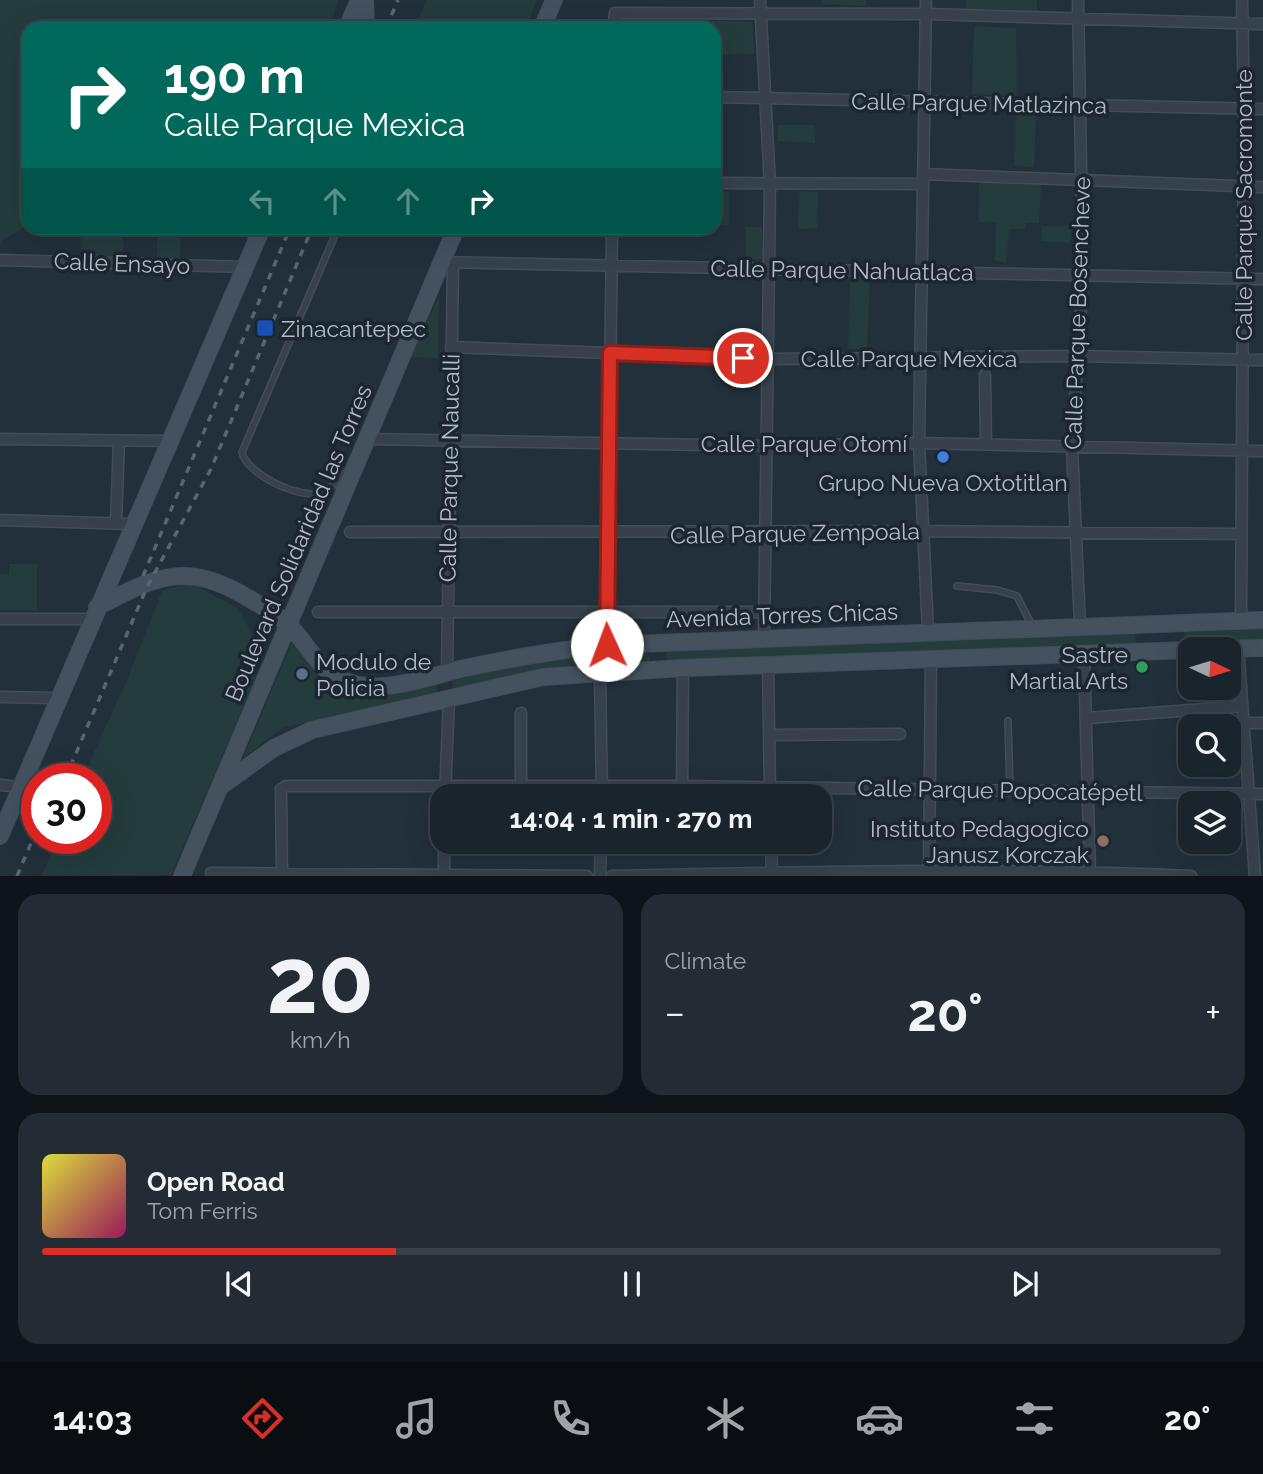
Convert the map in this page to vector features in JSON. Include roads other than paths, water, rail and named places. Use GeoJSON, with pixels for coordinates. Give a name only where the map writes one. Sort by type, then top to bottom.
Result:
{"type":"FeatureCollection","features":[{"type":"Feature","properties":{"kind":"main road"},"geometry":{"type":"LineString","coordinates":[[350,21],[359,0]]}},
{"type":"Feature","properties":{"kind":"main road"},"geometry":{"type":"LineString","coordinates":[[365,0],[366,21]]}},
{"type":"Feature","properties":{"kind":"main road"},"geometry":{"type":"LineString","coordinates":[[545,21],[554,0]]}},
{"type":"Feature","properties":{"kind":"main road"},"geometry":{"type":"LineString","coordinates":[[0,836],[94,613],[125,523],[168,441],[259,235]]}},
{"type":"Feature","properties":{"kind":"main road","name":"Boulevard Solidaridad las Torres"},"geometry":{"type":"LineString","coordinates":[[182,876],[367,439],[447,263],[454,235]]}},
{"type":"Feature","properties":{"kind":"main road","name":"Avenida Torres Chicas"},"geometry":{"type":"LineString","coordinates":[[94,613],[148,581],[189,576],[213,581],[242,594],[289,626],[318,664],[349,683],[386,685],[533,653],[607,645],[1263,620]]}},
{"type":"Feature","properties":{"kind":"main road"},"geometry":{"type":"LineString","coordinates":[[1172,622],[1166,644],[1173,650]]}},
{"type":"Feature","properties":{"kind":"main road"},"geometry":{"type":"LineString","coordinates":[[1138,624],[1144,636],[1140,652]]}},
{"type":"Feature","properties":{"kind":"main road"},"geometry":{"type":"LineString","coordinates":[[657,643],[661,652],[659,670]]}},
{"type":"Feature","properties":{"kind":"main road"},"geometry":{"type":"LineString","coordinates":[[1241,648],[1263,648]]}},
{"type":"Feature","properties":{"kind":"main road"},"geometry":{"type":"LineString","coordinates":[[221,786],[274,748],[312,730],[543,677],[683,668],[1178,650]]}},
{"type":"Feature","properties":{"kind":"main road"},"geometry":{"type":"LineString","coordinates":[[447,673],[445,687],[449,699]]}},
{"type":"Feature","properties":{"kind":"street"},"geometry":{"type":"LineString","coordinates":[[761,0],[767,98],[771,271],[764,638]]}},
{"type":"Feature","properties":{"kind":"street"},"geometry":{"type":"LineString","coordinates":[[926,0],[919,443],[928,631]]}},
{"type":"Feature","properties":{"kind":"street","name":"Calle Parque Bosencheve"},"geometry":{"type":"LineString","coordinates":[[1078,0],[1083,276],[1072,446],[1080,626]]}},
{"type":"Feature","properties":{"kind":"street","name":"Calle Parque Sacromonte"},"geometry":{"type":"LineString","coordinates":[[1241,620],[1244,279],[1242,0]]}},
{"type":"Feature","properties":{"kind":"street"},"geometry":{"type":"LineString","coordinates":[[612,21],[612,15],[615,13],[762,16],[926,14],[1263,24]]}},
{"type":"Feature","properties":{"kind":"street","name":"Calle Parque Matlazinca"},"geometry":{"type":"LineString","coordinates":[[721,97],[1263,109]]}},
{"type":"Feature","properties":{"kind":"street"},"geometry":{"type":"LineString","coordinates":[[721,183],[770,185],[923,179],[1080,178],[1263,187]]}},
{"type":"Feature","properties":{"kind":"street"},"geometry":{"type":"LineString","coordinates":[[607,645],[612,235]]}},
{"type":"Feature","properties":{"kind":"street","name":"Calle Ensayo"},"geometry":{"type":"LineString","coordinates":[[0,260],[245,267]]}},
{"type":"Feature","properties":{"kind":"street","name":"Calle Parque Nahuatlaca"},"geometry":{"type":"LineString","coordinates":[[447,263],[771,271],[923,270],[1263,279]]}},
{"type":"Feature","properties":{"kind":"street","name":"Calle Parque Naucalli"},"geometry":{"type":"LineString","coordinates":[[447,263],[451,347],[447,673]]}},
{"type":"Feature","properties":{"kind":"street","name":"Calle Parque Mexica"},"geometry":{"type":"LineString","coordinates":[[451,347],[770,359],[1076,356],[1263,360]]}},
{"type":"Feature","properties":{"kind":"street"},"geometry":{"type":"LineString","coordinates":[[985,374],[986,444]]}},
{"type":"Feature","properties":{"kind":"street"},"geometry":{"type":"LineString","coordinates":[[0,439],[168,441]]}},
{"type":"Feature","properties":{"kind":"street","name":"Calle Parque Otomí"},"geometry":{"type":"LineString","coordinates":[[367,439],[769,446],[919,443],[1263,451]]}},
{"type":"Feature","properties":{"kind":"street"},"geometry":{"type":"LineString","coordinates":[[0,520],[125,523],[119,441]]}},
{"type":"Feature","properties":{"kind":"street","name":"Calle Parque Zempoala"},"geometry":{"type":"LineString","coordinates":[[350,532],[607,534],[923,531],[1241,534]]}},
{"type":"Feature","properties":{"kind":"street"},"geometry":{"type":"LineString","coordinates":[[318,612],[765,611]]}},
{"type":"Feature","properties":{"kind":"street"},"geometry":{"type":"LineString","coordinates":[[0,619],[94,613]]}},
{"type":"Feature","properties":{"kind":"street"},"geometry":{"type":"LineString","coordinates":[[1084,654],[1090,790],[1090,873]]}},
{"type":"Feature","properties":{"kind":"street"},"geometry":{"type":"LineString","coordinates":[[929,873],[931,660]]}},
{"type":"Feature","properties":{"kind":"street"},"geometry":{"type":"LineString","coordinates":[[768,665],[770,784]]}},
{"type":"Feature","properties":{"kind":"street"},"geometry":{"type":"LineString","coordinates":[[682,784],[683,668]]}},
{"type":"Feature","properties":{"kind":"street"},"geometry":{"type":"LineString","coordinates":[[600,674],[602,784]]}},
{"type":"Feature","properties":{"kind":"street"},"geometry":{"type":"LineString","coordinates":[[1241,692],[1257,794],[1255,876]]}},
{"type":"Feature","properties":{"kind":"street"},"geometry":{"type":"LineString","coordinates":[[0,697],[58,698]]}},
{"type":"Feature","properties":{"kind":"street"},"geometry":{"type":"LineString","coordinates":[[445,784],[449,699]]}},
{"type":"Feature","properties":{"kind":"street"},"geometry":{"type":"LineString","coordinates":[[1088,718],[1242,706]]}},
{"type":"Feature","properties":{"kind":"street"},"geometry":{"type":"LineString","coordinates":[[521,713],[521,784]]}},
{"type":"Feature","properties":{"kind":"street"},"geometry":{"type":"LineString","coordinates":[[1244,723],[1263,723]]}},
{"type":"Feature","properties":{"kind":"street"},"geometry":{"type":"LineString","coordinates":[[770,735],[900,734]]}},
{"type":"Feature","properties":{"kind":"street"},"geometry":{"type":"LineString","coordinates":[[0,785],[20,787]]}},
{"type":"Feature","properties":{"kind":"street","name":"Calle Parque Popocatépetl"},"geometry":{"type":"LineString","coordinates":[[282,874],[281,789],[286,786],[430,791]]}},
{"type":"Feature","properties":{"kind":"street","name":"Calle Parque Popocatépetl"},"geometry":{"type":"LineString","coordinates":[[832,791],[1090,790],[1257,794]]}},
{"type":"Feature","properties":{"kind":"street"},"geometry":{"type":"LineString","coordinates":[[444,854],[444,874]]}},
{"type":"Feature","properties":{"kind":"street"},"geometry":{"type":"LineString","coordinates":[[600,876],[601,854]]}},
{"type":"Feature","properties":{"kind":"street"},"geometry":{"type":"LineString","coordinates":[[771,854],[772,874]]}},
{"type":"Feature","properties":{"kind":"street"},"geometry":{"type":"LineString","coordinates":[[211,873],[587,876]]}},
{"type":"Feature","properties":{"kind":"street"},"geometry":{"type":"LineString","coordinates":[[612,876],[1090,873],[1191,876]]}},
{"type":"Feature","properties":{"kind":"lane"},"geometry":{"type":"LineString","coordinates":[[335,235],[242,452],[245,462],[254,471],[309,494],[328,490],[358,461]]}},
{"type":"Feature","properties":{"kind":"lane"},"geometry":{"type":"LineString","coordinates":[[957,586],[998,590],[1017,596],[1033,628]]}},
{"type":"Feature","properties":{"kind":"lane"},"geometry":{"type":"LineString","coordinates":[[1008,721],[1010,790]]}},
{"type":"Feature","properties":{"kind":"railway"},"geometry":{"type":"LineString","coordinates":[[389,21],[398,0]]}},
{"type":"Feature","properties":{"kind":"railway"},"geometry":{"type":"LineString","coordinates":[[143,576],[287,235]]}},
{"type":"Feature","properties":{"kind":"railway"},"geometry":{"type":"LineString","coordinates":[[72,763],[147,587],[211,469],[309,235]]}},
{"type":"Feature","properties":{"kind":"railway"},"geometry":{"type":"LineString","coordinates":[[17,876],[26,854]]}},
{"type":"Feature","properties":{"kind":"place","name":"Zinacantepec"},"geometry":{"type":"Point","coordinates":[265,328]}},
{"type":"Feature","properties":{"kind":"place","name":"Grupo Nueva Oxtotitlan"},"geometry":{"type":"Point","coordinates":[943,457]}},
{"type":"Feature","properties":{"kind":"place","name":"Sastre Martial Arts"},"geometry":{"type":"Point","coordinates":[1142,667]}},
{"type":"Feature","properties":{"kind":"place","name":"Modulo de Policia"},"geometry":{"type":"Point","coordinates":[302,674]}},
{"type":"Feature","properties":{"kind":"place","name":"Instituto Pedagogico Janusz Korczak"},"geometry":{"type":"Point","coordinates":[1103,841]}}]}
